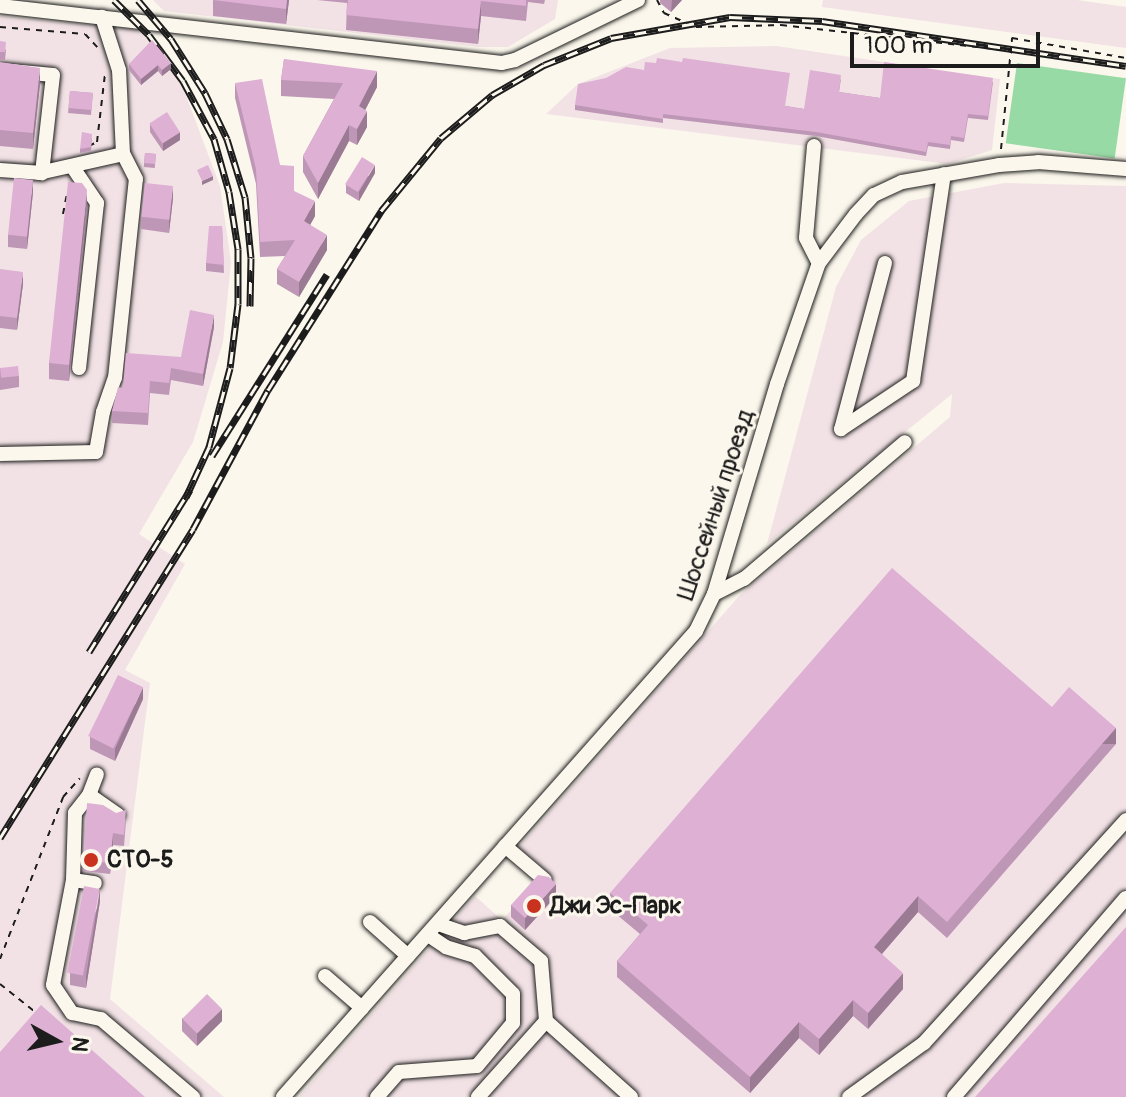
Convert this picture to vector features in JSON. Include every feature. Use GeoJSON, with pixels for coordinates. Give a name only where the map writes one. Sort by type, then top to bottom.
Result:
{"type":"FeatureCollection","features":[{"type":"Feature","properties":{"kind":"street"},"geometry":{"type":"LineString","coordinates":[[0,6],[502,63],[635,2],[650,0]]}},
{"type":"Feature","properties":{"kind":"street"},"geometry":{"type":"LineString","coordinates":[[0,454],[96,452],[103,412],[115,378],[136,179],[123,154],[119,70],[102,17]]}},
{"type":"Feature","properties":{"kind":"street"},"geometry":{"type":"LineString","coordinates":[[0,70],[53,75],[42,173]]}},
{"type":"Feature","properties":{"kind":"street"},"geometry":{"type":"LineString","coordinates":[[814,146],[806,238],[819,263]]}},
{"type":"Feature","properties":{"kind":"street"},"geometry":{"type":"LineString","coordinates":[[0,178],[0,170],[42,173],[123,154]]}},
{"type":"Feature","properties":{"kind":"street","name":"Шоссейный проезд"},"geometry":{"type":"LineString","coordinates":[[283,1097],[696,631],[714,594],[777,384],[819,263],[874,195],[902,182],[999,165],[1038,162],[1125,169]]}},
{"type":"Feature","properties":{"kind":"street"},"geometry":{"type":"LineString","coordinates":[[72,166],[97,203],[79,368]]}},
{"type":"Feature","properties":{"kind":"street"},"geometry":{"type":"LineString","coordinates":[[885,263],[841,429],[913,381],[944,174]]}},
{"type":"Feature","properties":{"kind":"street"},"geometry":{"type":"LineString","coordinates":[[714,594],[744,579],[905,442]]}},
{"type":"Feature","properties":{"kind":"street"},"geometry":{"type":"LineString","coordinates":[[97,774],[89,795],[75,813],[73,880],[53,985],[62,1003],[72,1013],[101,1019],[193,1097]]}},
{"type":"Feature","properties":{"kind":"street"},"geometry":{"type":"LineString","coordinates":[[89,795],[118,815]]}},
{"type":"Feature","properties":{"kind":"street"},"geometry":{"type":"LineString","coordinates":[[849,1097],[924,1043],[1126,820]]}},
{"type":"Feature","properties":{"kind":"street"},"geometry":{"type":"LineString","coordinates":[[505,846],[545,880]]}},
{"type":"Feature","properties":{"kind":"street"},"geometry":{"type":"LineString","coordinates":[[73,880],[95,883]]}},
{"type":"Feature","properties":{"kind":"street"},"geometry":{"type":"LineString","coordinates":[[954,1097],[1126,898]]}},
{"type":"Feature","properties":{"kind":"street"},"geometry":{"type":"LineString","coordinates":[[370,922],[408,956]]}},
{"type":"Feature","properties":{"kind":"street"},"geometry":{"type":"LineString","coordinates":[[433,929],[464,933],[500,926],[541,961],[546,1021],[631,1097]]}},
{"type":"Feature","properties":{"kind":"street"},"geometry":{"type":"LineString","coordinates":[[377,1097],[399,1072],[477,1066],[513,1023],[513,994],[475,956],[446,947],[433,929]]}},
{"type":"Feature","properties":{"kind":"street"},"geometry":{"type":"LineString","coordinates":[[325,976],[362,1008]]}},
{"type":"Feature","properties":{"kind":"street"},"geometry":{"type":"LineString","coordinates":[[478,1097],[546,1021]]}},
{"type":"Feature","properties":{"kind":"path"},"geometry":{"type":"LineString","coordinates":[[657,0],[664,13],[696,27],[794,26],[1011,51]]}},
{"type":"Feature","properties":{"kind":"path"},"geometry":{"type":"LineString","coordinates":[[0,27],[85,34],[99,50]]}},
{"type":"Feature","properties":{"kind":"path"},"geometry":{"type":"LineString","coordinates":[[999,165],[1012,38],[1126,58]]}},
{"type":"Feature","properties":{"kind":"path"},"geometry":{"type":"LineString","coordinates":[[81,145],[97,142],[105,72]]}},
{"type":"Feature","properties":{"kind":"path"},"geometry":{"type":"LineString","coordinates":[[63,214],[66,194],[76,195]]}},
{"type":"Feature","properties":{"kind":"path"},"geometry":{"type":"LineString","coordinates":[[0,959],[63,797],[87,769],[97,774]]}},
{"type":"Feature","properties":{"kind":"path"},"geometry":{"type":"LineString","coordinates":[[0,984],[36,1012]]}},
{"type":"Feature","properties":{"kind":"shaded area"},"geometry":{"type":"Polygon","coordinates":[[[153,0],[558,0],[555,19],[508,47],[478,47],[164,11],[153,0]]]}},
{"type":"Feature","properties":{"kind":"shaded area"},"geometry":{"type":"Polygon","coordinates":[[[823,0],[1077,0],[1126,7],[1126,48],[822,7],[823,0]]]}},
{"type":"Feature","properties":{"kind":"shaded area"},"geometry":{"type":"Polygon","coordinates":[[[0,16],[141,30],[179,77],[220,186],[231,262],[223,342],[193,442],[139,534],[185,564],[125,670],[150,683],[110,999],[224,1097],[0,1097],[0,16]]]}},
{"type":"Feature","properties":{"kind":"shaded area"},"geometry":{"type":"Polygon","coordinates":[[[776,46],[1000,79],[992,150],[948,164],[546,114],[578,84],[670,48],[776,46]]]}},
{"type":"Feature","properties":{"kind":"shaded area"},"geometry":{"type":"Polygon","coordinates":[[[1004,183],[1126,186],[1126,1097],[299,1097],[475,896],[502,920],[545,874],[517,849],[740,595],[950,417],[952,394],[767,544],[836,287],[861,240],[909,201],[1004,183]]]}},
{"type":"Feature","properties":{"kind":"green space"},"geometry":{"type":"Polygon","coordinates":[[[1017,63],[1126,78],[1115,159],[1006,143],[1017,63]]]}},
{"type":"Feature","properties":{"kind":"building"},"geometry":{"type":"Polygon","coordinates":[[[213,0],[287,0],[286,9],[213,0]]]}},
{"type":"Feature","properties":{"kind":"building"},"geometry":{"type":"Polygon","coordinates":[[[348,0],[526,0],[526,6],[481,1],[478,29],[346,15],[348,0]]]}},
{"type":"Feature","properties":{"kind":"building"},"geometry":{"type":"Polygon","coordinates":[[[152,40],[171,63],[162,70],[158,65],[141,79],[129,64],[152,40]]]}},
{"type":"Feature","properties":{"kind":"building"},"geometry":{"type":"Polygon","coordinates":[[[0,41],[6,42],[5,52],[0,52],[0,41]]]}},
{"type":"Feature","properties":{"kind":"building"},"geometry":{"type":"Polygon","coordinates":[[[657,58],[682,62],[683,58],[790,73],[785,106],[804,109],[810,70],[841,75],[839,92],[880,98],[884,62],[993,78],[988,116],[968,114],[964,138],[951,136],[950,145],[928,142],[926,152],[816,132],[663,114],[663,119],[575,105],[578,84],[606,78],[626,67],[644,70],[645,62],[656,63],[657,58]]]}},
{"type":"Feature","properties":{"kind":"building"},"geometry":{"type":"Polygon","coordinates":[[[284,59],[377,71],[359,106],[367,111],[357,129],[349,125],[318,183],[303,156],[343,83],[281,80],[284,59]]]}},
{"type":"Feature","properties":{"kind":"building"},"geometry":{"type":"Polygon","coordinates":[[[0,62],[40,68],[33,133],[0,130],[0,62]]]}},
{"type":"Feature","properties":{"kind":"building"},"geometry":{"type":"Polygon","coordinates":[[[262,79],[280,165],[294,166],[294,191],[315,201],[304,221],[327,235],[299,282],[277,269],[295,240],[260,242],[256,169],[235,83],[262,79]]]}},
{"type":"Feature","properties":{"kind":"building"},"geometry":{"type":"Polygon","coordinates":[[[70,91],[93,93],[91,110],[69,108],[70,91]]]}},
{"type":"Feature","properties":{"kind":"building"},"geometry":{"type":"Polygon","coordinates":[[[167,112],[180,132],[162,144],[149,123],[167,112]]]}},
{"type":"Feature","properties":{"kind":"building"},"geometry":{"type":"Polygon","coordinates":[[[82,132],[92,134],[91,147],[80,149],[82,132]]]}},
{"type":"Feature","properties":{"kind":"building"},"geometry":{"type":"Polygon","coordinates":[[[145,153],[156,154],[155,164],[144,163],[145,153]]]}},
{"type":"Feature","properties":{"kind":"building"},"geometry":{"type":"Polygon","coordinates":[[[362,157],[375,165],[358,192],[345,184],[362,157]]]}},
{"type":"Feature","properties":{"kind":"building"},"geometry":{"type":"Polygon","coordinates":[[[208,165],[213,176],[202,181],[197,170],[208,165]]]}},
{"type":"Feature","properties":{"kind":"building"},"geometry":{"type":"Polygon","coordinates":[[[14,178],[33,180],[27,237],[8,235],[14,178]]]}},
{"type":"Feature","properties":{"kind":"building"},"geometry":{"type":"Polygon","coordinates":[[[68,182],[82,183],[87,190],[69,365],[49,363],[68,182]]]}},
{"type":"Feature","properties":{"kind":"building"},"geometry":{"type":"Polygon","coordinates":[[[145,183],[173,186],[169,220],[141,217],[145,183]]]}},
{"type":"Feature","properties":{"kind":"building"},"geometry":{"type":"Polygon","coordinates":[[[209,226],[222,226],[224,265],[206,263],[209,226]]]}},
{"type":"Feature","properties":{"kind":"building"},"geometry":{"type":"Polygon","coordinates":[[[0,269],[23,272],[17,318],[0,316],[0,269]]]}},
{"type":"Feature","properties":{"kind":"building"},"geometry":{"type":"Polygon","coordinates":[[[190,310],[214,315],[203,374],[171,368],[169,383],[150,381],[148,413],[112,411],[118,387],[123,388],[126,353],[181,357],[190,310]]]}},
{"type":"Feature","properties":{"kind":"building"},"geometry":{"type":"Polygon","coordinates":[[[18,366],[19,376],[1,378],[0,368],[18,366]]]}},
{"type":"Feature","properties":{"kind":"building"},"geometry":{"type":"Polygon","coordinates":[[[892,568],[1052,707],[1069,687],[1116,728],[947,922],[918,896],[874,947],[903,973],[868,1013],[853,1000],[819,1039],[799,1022],[750,1077],[617,961],[648,925],[610,893],[892,568]]]}},
{"type":"Feature","properties":{"kind":"building"},"geometry":{"type":"Polygon","coordinates":[[[118,675],[143,687],[113,748],[88,736],[118,675]]]}},
{"type":"Feature","properties":{"kind":"building"},"geometry":{"type":"Polygon","coordinates":[[[87,803],[103,805],[116,813],[126,810],[124,835],[113,833],[110,863],[83,860],[87,803]]]}},
{"type":"Feature","properties":{"kind":"building"},"geometry":{"type":"Polygon","coordinates":[[[538,875],[549,877],[556,884],[525,918],[511,905],[538,875]]]}},
{"type":"Feature","properties":{"kind":"building"},"geometry":{"type":"Polygon","coordinates":[[[84,886],[100,889],[83,975],[67,972],[84,886]]]}},
{"type":"Feature","properties":{"kind":"building"},"geometry":{"type":"Polygon","coordinates":[[[1126,927],[1126,1097],[975,1097],[1126,927]]]}},
{"type":"Feature","properties":{"kind":"building"},"geometry":{"type":"Polygon","coordinates":[[[207,994],[222,1009],[197,1034],[182,1019],[207,994]]]}},
{"type":"Feature","properties":{"kind":"building"},"geometry":{"type":"Polygon","coordinates":[[[41,1005],[145,1097],[0,1097],[0,1052],[41,1005]]]}},
{"type":"Feature","properties":{"kind":"railway"},"geometry":{"type":"LineString","coordinates":[[114,0],[149,35],[183,81],[214,139],[229,192],[238,249],[238,304],[230,368],[209,447],[186,497]]}},
{"type":"Feature","properties":{"kind":"railway"},"geometry":{"type":"LineString","coordinates":[[138,0],[171,39],[205,93],[227,139],[245,197],[251,258],[250,306]]}},
{"type":"Feature","properties":{"kind":"railway"},"geometry":{"type":"LineString","coordinates":[[0,838],[193,529],[268,390],[381,211],[441,138],[492,95],[544,65],[611,38],[730,17],[822,21],[1126,66]]}},
{"type":"Feature","properties":{"kind":"railway"},"geometry":{"type":"LineString","coordinates":[[212,456],[327,274]]}},
{"type":"Feature","properties":{"kind":"railway"},"geometry":{"type":"LineString","coordinates":[[89,652],[190,490]]}},
{"type":"Feature","properties":{"kind":"place","name":"СТО-5"},"geometry":{"type":"Point","coordinates":[91,860]}},
{"type":"Feature","properties":{"kind":"place","name":"Джи Эс-Парк"},"geometry":{"type":"Point","coordinates":[534,906]}}]}
